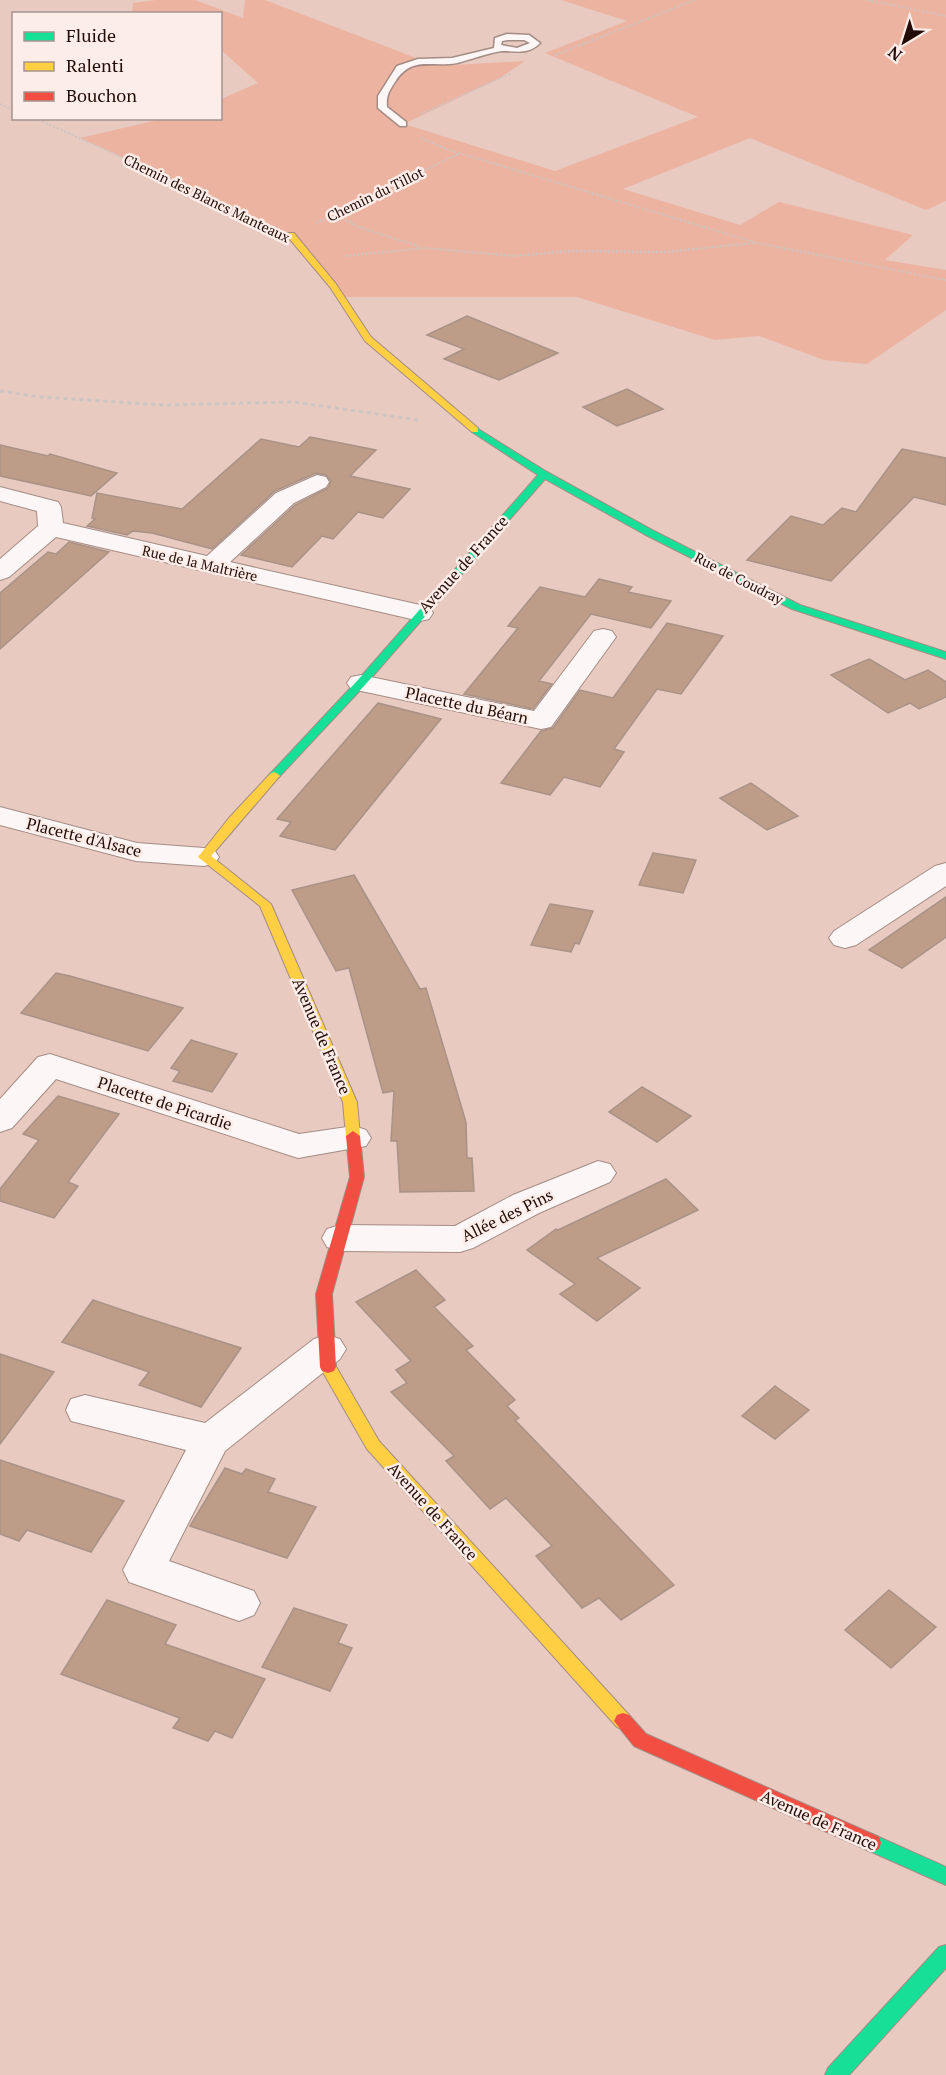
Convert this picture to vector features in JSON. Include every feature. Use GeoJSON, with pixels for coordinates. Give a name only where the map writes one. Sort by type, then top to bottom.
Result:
{"type":"FeatureCollection","features":[{"type":"Feature","properties":{"kind":"street","name":"Chemin des Blancs Manteaux"},"geometry":{"type":"LineString","coordinates":[[291,235],[333,286],[368,339],[475,430],[544,474]]}},
{"type":"Feature","properties":{"kind":"street","name":"Avenue de France"},"geometry":{"type":"LineString","coordinates":[[544,474],[420,613],[362,683],[233,821],[204,857],[265,904],[350,1102],[357,1176],[324,1293],[328,1370],[373,1445],[640,1740],[946,1876]]}},
{"type":"Feature","properties":{"kind":"street","name":"Rue de Coudray"},"geometry":{"type":"LineString","coordinates":[[544,474],[648,532],[796,607],[946,656]]}},
{"type":"Feature","properties":{"kind":"street"},"geometry":{"type":"LineString","coordinates":[[212,565],[285,498],[317,482]]}},
{"type":"Feature","properties":{"kind":"street"},"geometry":{"type":"LineString","coordinates":[[0,494],[49,507],[51,528],[0,572]]}},
{"type":"Feature","properties":{"kind":"street","name":"Rue de la Maltrière"},"geometry":{"type":"LineString","coordinates":[[51,528],[420,613]]}},
{"type":"Feature","properties":{"kind":"street","name":"Placette du Béarn"},"geometry":{"type":"LineString","coordinates":[[362,683],[541,721],[603,637]]}},
{"type":"Feature","properties":{"kind":"street","name":"Placette d'Alsace"},"geometry":{"type":"LineString","coordinates":[[0,816],[136,852],[204,857]]}},
{"type":"Feature","properties":{"kind":"street"},"geometry":{"type":"LineString","coordinates":[[845,938],[946,872]]}},
{"type":"Feature","properties":{"kind":"street","name":"Placette de Picardie"},"geometry":{"type":"LineString","coordinates":[[0,1120],[50,1065],[298,1146],[354,1138]]}},
{"type":"Feature","properties":{"kind":"street","name":"Allée des Pins"},"geometry":{"type":"LineString","coordinates":[[340,1238],[460,1239],[526,1204],[598,1173]]}},
{"type":"Feature","properties":{"kind":"street"},"geometry":{"type":"LineString","coordinates":[[239,1603],[144,1570],[212,1440],[327,1348]]}},
{"type":"Feature","properties":{"kind":"street"},"geometry":{"type":"LineString","coordinates":[[85,1410],[212,1440]]}},
{"type":"Feature","properties":{"kind":"street"},"geometry":{"type":"LineString","coordinates":[[835,2075],[946,1954]]}},
{"type":"Feature","properties":{"kind":"lane"},"geometry":{"type":"LineString","coordinates":[[403,124],[383,108],[382,96],[400,68],[418,62],[452,61],[500,49]]}},
{"type":"Feature","properties":{"kind":"path"},"geometry":{"type":"LineString","coordinates":[[547,58],[694,0]]}},
{"type":"Feature","properties":{"kind":"path"},"geometry":{"type":"LineString","coordinates":[[867,0],[946,16]]}},
{"type":"Feature","properties":{"kind":"path"},"geometry":{"type":"LineString","coordinates":[[520,69],[403,124],[413,135],[459,153],[757,243],[946,280]]}},
{"type":"Feature","properties":{"kind":"path","name":"Chemin des Blancs Manteaux"},"geometry":{"type":"LineString","coordinates":[[39,120],[291,235]]}},
{"type":"Feature","properties":{"kind":"path","name":"Chemin du Tillot"},"geometry":{"type":"LineString","coordinates":[[291,235],[459,153]]}},
{"type":"Feature","properties":{"kind":"path"},"geometry":{"type":"LineString","coordinates":[[335,214],[356,226],[425,248]]}},
{"type":"Feature","properties":{"kind":"path"},"geometry":{"type":"LineString","coordinates":[[312,260],[425,248],[515,256],[570,251],[664,252],[757,243]]}},
{"type":"Feature","properties":{"kind":"path"},"geometry":{"type":"LineString","coordinates":[[0,391],[40,397],[164,405],[294,402],[475,430]]}},
{"type":"Feature","properties":{"kind":"shaded area"},"geometry":{"type":"Polygon","coordinates":[[[156,0],[195,0],[243,18],[245,0],[265,0],[437,66],[525,61],[500,78],[404,124],[555,171],[698,117],[545,53],[627,21],[561,0],[946,0],[946,201],[926,210],[750,138],[623,189],[740,225],[779,202],[913,235],[885,260],[946,270],[946,310],[867,364],[824,360],[759,336],[715,340],[577,297],[341,297],[291,235],[80,138],[158,120],[222,120],[222,99],[258,83],[222,51],[222,12],[132,12],[133,3],[156,0]]]}},
{"type":"Feature","properties":{"kind":"building"},"geometry":{"type":"Polygon","coordinates":[[[467,316],[558,353],[499,380],[444,359],[464,349],[427,335],[467,316]]]}},
{"type":"Feature","properties":{"kind":"building"},"geometry":{"type":"Polygon","coordinates":[[[627,389],[663,409],[617,426],[583,407],[627,389]]]}},
{"type":"Feature","properties":{"kind":"building"},"geometry":{"type":"Polygon","coordinates":[[[310,437],[376,450],[350,476],[410,489],[383,518],[358,512],[333,539],[322,536],[292,567],[241,555],[295,505],[328,488],[331,481],[326,475],[316,473],[275,491],[212,549],[152,533],[133,531],[127,535],[87,526],[95,519],[92,518],[97,493],[182,509],[261,439],[299,447],[310,437]]]}},
{"type":"Feature","properties":{"kind":"building"},"geometry":{"type":"Polygon","coordinates":[[[0,445],[48,456],[50,454],[117,473],[91,496],[0,476],[0,445]]]}},
{"type":"Feature","properties":{"kind":"building"},"geometry":{"type":"Polygon","coordinates":[[[902,449],[946,458],[946,505],[914,497],[831,581],[747,560],[791,516],[823,525],[842,508],[856,512],[902,449]]]}},
{"type":"Feature","properties":{"kind":"building"},"geometry":{"type":"Polygon","coordinates":[[[69,542],[109,552],[0,649],[0,593],[48,552],[56,554],[69,542]]]}},
{"type":"Feature","properties":{"kind":"building"},"geometry":{"type":"Polygon","coordinates":[[[599,579],[632,587],[628,592],[671,601],[651,628],[591,614],[539,681],[552,684],[533,709],[464,694],[518,628],[508,626],[540,587],[585,597],[599,579]]]}},
{"type":"Feature","properties":{"kind":"building"},"geometry":{"type":"Polygon","coordinates":[[[667,623],[723,636],[681,694],[657,689],[614,749],[624,752],[600,787],[564,777],[550,795],[501,783],[541,731],[553,728],[580,690],[613,698],[667,623]]]}},
{"type":"Feature","properties":{"kind":"building"},"geometry":{"type":"Polygon","coordinates":[[[869,659],[905,680],[928,670],[946,682],[946,697],[919,709],[910,703],[888,713],[831,675],[869,659]]]}},
{"type":"Feature","properties":{"kind":"building"},"geometry":{"type":"Polygon","coordinates":[[[378,703],[441,719],[335,850],[280,836],[291,822],[277,819],[378,703]]]}},
{"type":"Feature","properties":{"kind":"building"},"geometry":{"type":"Polygon","coordinates":[[[751,783],[798,816],[767,830],[720,798],[751,783]]]}},
{"type":"Feature","properties":{"kind":"building"},"geometry":{"type":"Polygon","coordinates":[[[653,853],[696,860],[683,893],[639,885],[653,853]]]}},
{"type":"Feature","properties":{"kind":"building"},"geometry":{"type":"Polygon","coordinates":[[[354,875],[420,989],[426,988],[466,1122],[467,1158],[472,1158],[474,1191],[400,1192],[397,1141],[391,1141],[394,1091],[383,1093],[349,968],[336,971],[292,890],[354,875]]]}},
{"type":"Feature","properties":{"kind":"building"},"geometry":{"type":"Polygon","coordinates":[[[946,897],[946,937],[902,968],[869,950],[946,897]]]}},
{"type":"Feature","properties":{"kind":"building"},"geometry":{"type":"Polygon","coordinates":[[[550,904],[593,911],[579,944],[575,943],[571,952],[531,945],[550,904]]]}},
{"type":"Feature","properties":{"kind":"building"},"geometry":{"type":"Polygon","coordinates":[[[56,973],[183,1008],[148,1051],[21,1013],[56,973]]]}},
{"type":"Feature","properties":{"kind":"building"},"geometry":{"type":"Polygon","coordinates":[[[191,1040],[237,1054],[212,1092],[173,1081],[180,1071],[171,1068],[191,1040]]]}},
{"type":"Feature","properties":{"kind":"building"},"geometry":{"type":"Polygon","coordinates":[[[642,1087],[691,1116],[657,1142],[609,1112],[642,1087]]]}},
{"type":"Feature","properties":{"kind":"building"},"geometry":{"type":"Polygon","coordinates":[[[58,1096],[119,1114],[68,1182],[78,1186],[54,1218],[0,1201],[0,1189],[39,1140],[23,1134],[58,1096]]]}},
{"type":"Feature","properties":{"kind":"building"},"geometry":{"type":"Polygon","coordinates":[[[666,1179],[698,1210],[597,1258],[640,1288],[597,1321],[560,1294],[575,1284],[527,1250],[556,1229],[666,1179]]]}},
{"type":"Feature","properties":{"kind":"building"},"geometry":{"type":"Polygon","coordinates":[[[416,1270],[445,1300],[434,1307],[473,1346],[466,1350],[515,1400],[507,1406],[519,1418],[515,1420],[674,1585],[621,1620],[599,1598],[582,1608],[536,1556],[552,1546],[506,1498],[490,1509],[446,1461],[454,1456],[391,1392],[407,1383],[396,1370],[411,1361],[356,1302],[416,1270]]]}},
{"type":"Feature","properties":{"kind":"building"},"geometry":{"type":"Polygon","coordinates":[[[93,1300],[241,1348],[201,1407],[139,1385],[149,1372],[62,1342],[93,1300]]]}},
{"type":"Feature","properties":{"kind":"building"},"geometry":{"type":"Polygon","coordinates":[[[0,1354],[54,1372],[0,1444],[0,1354]]]}},
{"type":"Feature","properties":{"kind":"building"},"geometry":{"type":"Polygon","coordinates":[[[775,1386],[809,1410],[775,1439],[742,1416],[775,1386]]]}},
{"type":"Feature","properties":{"kind":"building"},"geometry":{"type":"Polygon","coordinates":[[[0,1460],[124,1501],[91,1552],[27,1530],[19,1541],[0,1534],[0,1460]]]}},
{"type":"Feature","properties":{"kind":"building"},"geometry":{"type":"Polygon","coordinates":[[[225,1468],[242,1474],[246,1469],[275,1479],[268,1492],[316,1507],[287,1558],[190,1526],[225,1468]]]}},
{"type":"Feature","properties":{"kind":"building"},"geometry":{"type":"Polygon","coordinates":[[[889,1590],[936,1627],[891,1668],[845,1630],[889,1590]]]}},
{"type":"Feature","properties":{"kind":"building"},"geometry":{"type":"Polygon","coordinates":[[[107,1600],[176,1625],[165,1644],[265,1679],[232,1738],[215,1731],[208,1741],[173,1728],[180,1718],[61,1674],[107,1600]]]}},
{"type":"Feature","properties":{"kind":"building"},"geometry":{"type":"Polygon","coordinates":[[[294,1608],[347,1625],[338,1643],[352,1648],[330,1691],[262,1667],[294,1608]]]}},
{"type":"Feature","properties":{"kind":"traffic: fast"},"geometry":{"type":"LineString","coordinates":[[475,430],[544,474],[648,532],[796,607],[946,656]]}},
{"type":"Feature","properties":{"kind":"traffic: fast"},"geometry":{"type":"LineString","coordinates":[[274,776],[361,683],[544,474]]}},
{"type":"Feature","properties":{"kind":"traffic: fast"},"geometry":{"type":"LineString","coordinates":[[872,1843],[946,1876]]}},
{"type":"Feature","properties":{"kind":"traffic: fast"},"geometry":{"type":"LineString","coordinates":[[835,2075],[946,1954]]}},
{"type":"Feature","properties":{"kind":"traffic: slow"},"geometry":{"type":"LineString","coordinates":[[291,235],[333,286],[368,339],[475,430]]}},
{"type":"Feature","properties":{"kind":"traffic: slow"},"geometry":{"type":"LineString","coordinates":[[274,776],[204,857],[265,904],[350,1102],[353,1136]]}},
{"type":"Feature","properties":{"kind":"traffic: slow"},"geometry":{"type":"LineString","coordinates":[[328,1367],[373,1445],[623,1721]]}},
{"type":"Feature","properties":{"kind":"traffic: jam"},"geometry":{"type":"LineString","coordinates":[[328,1367],[324,1294],[357,1177],[353,1136]]}},
{"type":"Feature","properties":{"kind":"traffic: jam"},"geometry":{"type":"LineString","coordinates":[[623,1721],[640,1740],[872,1843]]}}]}
